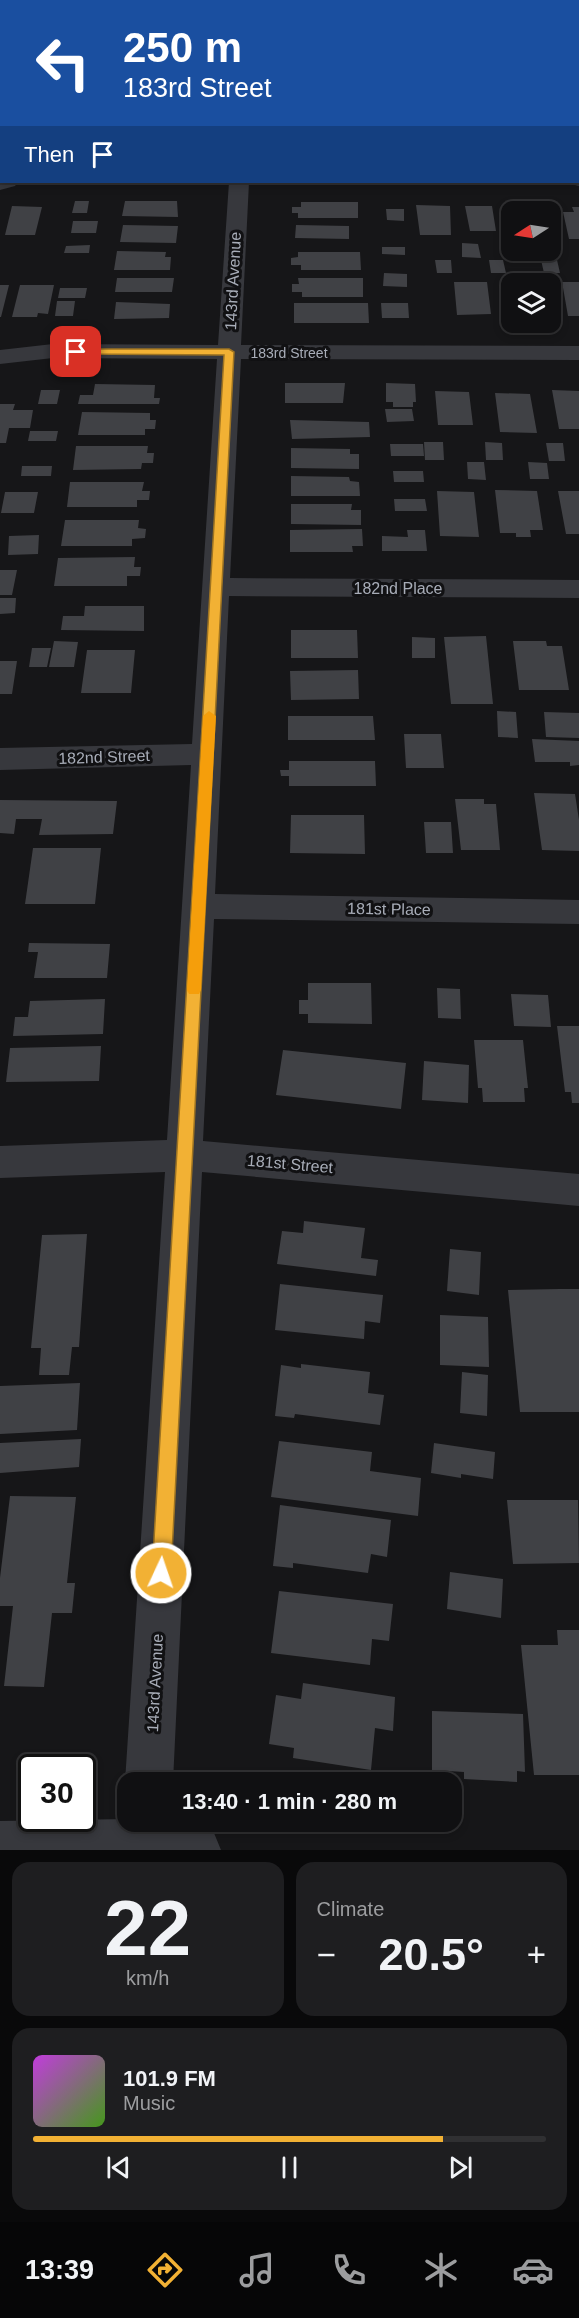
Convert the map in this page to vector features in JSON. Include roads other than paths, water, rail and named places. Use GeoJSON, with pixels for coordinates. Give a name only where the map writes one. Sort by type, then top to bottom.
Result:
{"type":"FeatureCollection","features":[{"type":"Feature","properties":{"kind":"street","name":"143rd Avenue"},"geometry":{"type":"LineString","coordinates":[[150,1772],[239,183]]}},
{"type":"Feature","properties":{"kind":"street","name":"183rd Street"},"geometry":{"type":"LineString","coordinates":[[0,357],[52,351],[579,353]]}},
{"type":"Feature","properties":{"kind":"street","name":"182nd Place"},"geometry":{"type":"LineString","coordinates":[[217,587],[579,589]]}},
{"type":"Feature","properties":{"kind":"street","name":"182nd Street"},"geometry":{"type":"LineString","coordinates":[[0,759],[207,753]]}},
{"type":"Feature","properties":{"kind":"street","name":"181st Place"},"geometry":{"type":"LineString","coordinates":[[199,906],[579,912]]}},
{"type":"Feature","properties":{"kind":"street","name":"181st Street"},"geometry":{"type":"LineString","coordinates":[[0,1162],[186,1155],[579,1190]]}},
{"type":"Feature","properties":{"kind":"street"},"geometry":{"type":"LineString","coordinates":[[0,1845],[146,1838],[197,1850]]}}]}
